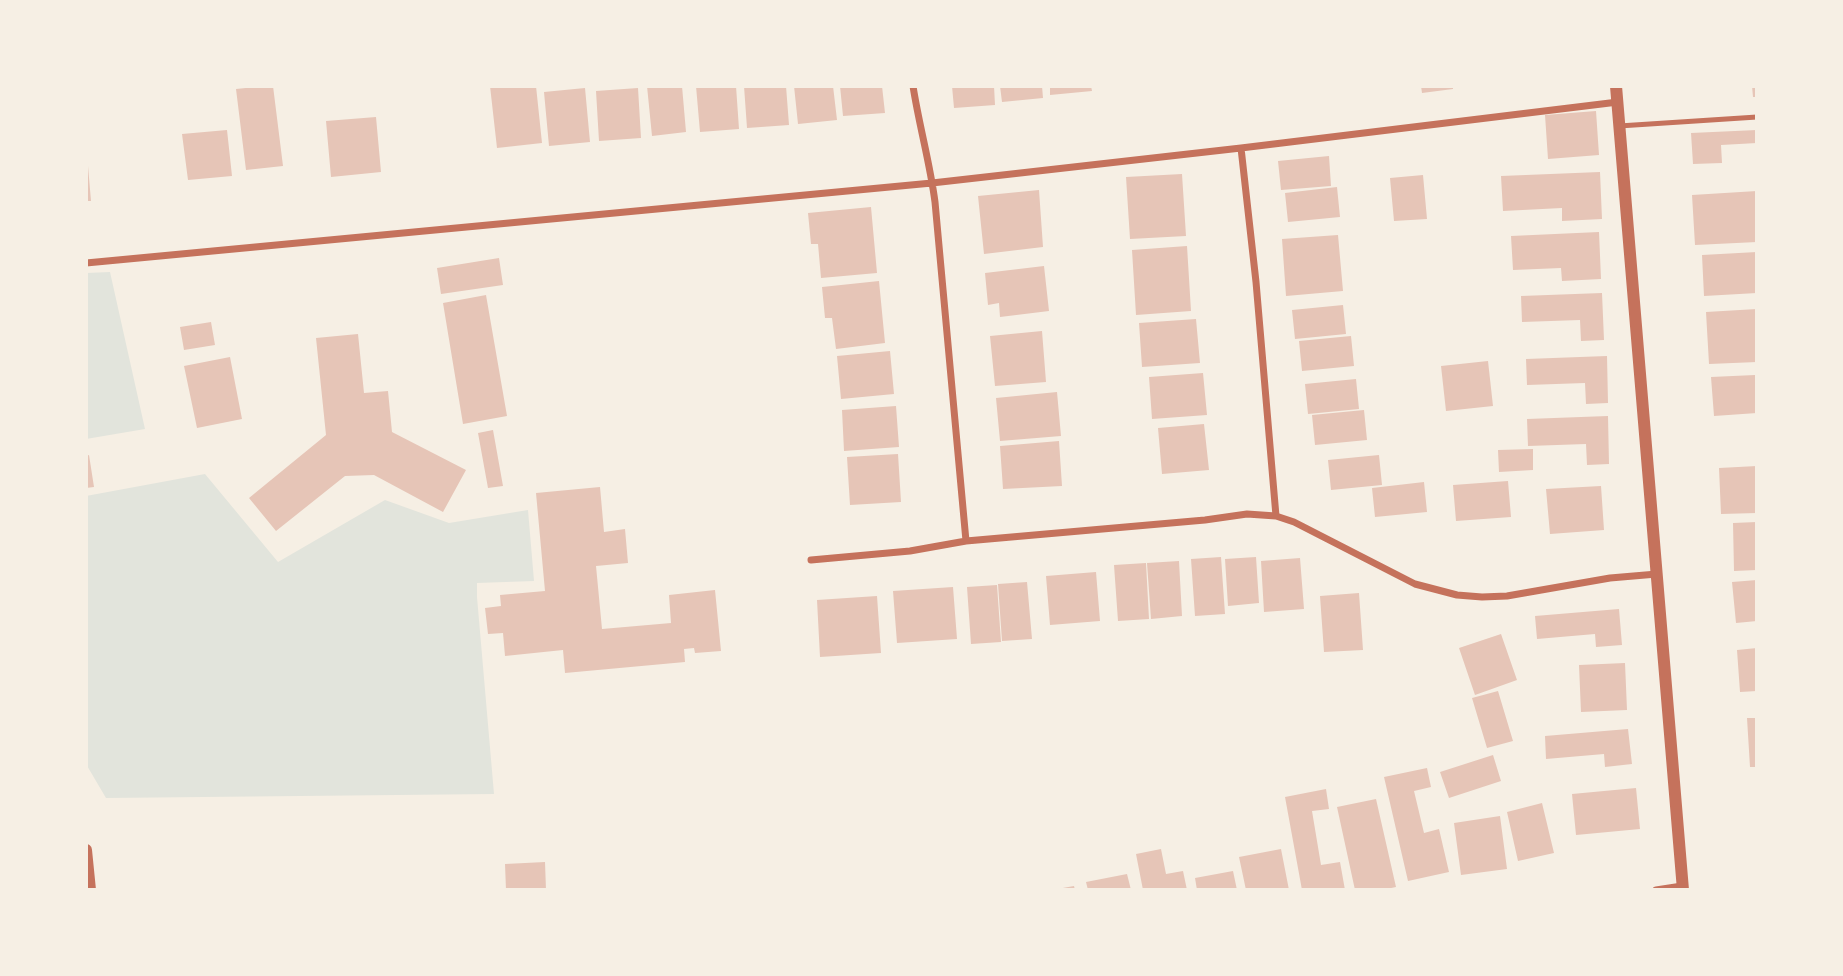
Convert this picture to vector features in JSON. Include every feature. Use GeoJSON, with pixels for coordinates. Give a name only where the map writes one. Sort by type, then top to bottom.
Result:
{"type":"FeatureCollection","features":[{"type":"Feature","properties":{"kind":"street"},"geometry":{"type":"LineString","coordinates":[[913,86],[932,183],[966,541]]}},
{"type":"Feature","properties":{"kind":"street"},"geometry":{"type":"LineString","coordinates":[[1616,86],[1683,888],[1656,890]]}},
{"type":"Feature","properties":{"kind":"street"},"geometry":{"type":"LineString","coordinates":[[86,263],[932,183],[1618,102]]}},
{"type":"Feature","properties":{"kind":"street"},"geometry":{"type":"LineString","coordinates":[[1241,148],[1256,282],[1276,516]]}},
{"type":"Feature","properties":{"kind":"street"},"geometry":{"type":"LineString","coordinates":[[811,561],[910,551],[966,541],[1247,514],[1276,516],[1304,527],[1415,584],[1457,595],[1507,596],[1610,578],[1657,575]]}},
{"type":"Feature","properties":{"kind":"street"},"geometry":{"type":"LineString","coordinates":[[86,850],[90,890]]}},
{"type":"Feature","properties":{"kind":"lane"},"geometry":{"type":"LineString","coordinates":[[1619,126],[1757,117]]}},
{"type":"Feature","properties":{"kind":"shaded area"},"geometry":{"type":"Polygon","coordinates":[[[110,272],[145,429],[86,439],[86,273],[110,272]]]}},
{"type":"Feature","properties":{"kind":"shaded area"},"geometry":{"type":"Polygon","coordinates":[[[205,474],[278,562],[385,500],[449,523],[528,510],[534,581],[477,583],[494,794],[106,798],[86,764],[86,496],[205,474]]]}},
{"type":"Feature","properties":{"kind":"building"},"geometry":{"type":"Polygon","coordinates":[[[273,86],[283,166],[246,170],[236,89],[273,86]]]}},
{"type":"Feature","properties":{"kind":"building"},"geometry":{"type":"Polygon","coordinates":[[[490,86],[536,86],[542,143],[497,148],[490,86]]]}},
{"type":"Feature","properties":{"kind":"building"},"geometry":{"type":"Polygon","coordinates":[[[647,86],[682,86],[686,132],[652,136],[647,86]]]}},
{"type":"Feature","properties":{"kind":"building"},"geometry":{"type":"Polygon","coordinates":[[[696,86],[736,86],[739,129],[700,132],[696,86]]]}},
{"type":"Feature","properties":{"kind":"building"},"geometry":{"type":"Polygon","coordinates":[[[744,86],[786,86],[789,125],[747,128],[744,86]]]}},
{"type":"Feature","properties":{"kind":"building"},"geometry":{"type":"Polygon","coordinates":[[[794,86],[833,86],[837,120],[798,124],[794,86]]]}},
{"type":"Feature","properties":{"kind":"building"},"geometry":{"type":"Polygon","coordinates":[[[840,86],[882,86],[885,113],[843,116],[840,86]]]}},
{"type":"Feature","properties":{"kind":"building"},"geometry":{"type":"Polygon","coordinates":[[[952,86],[994,86],[995,105],[954,108],[952,86]]]}},
{"type":"Feature","properties":{"kind":"building"},"geometry":{"type":"Polygon","coordinates":[[[1000,86],[1042,86],[1043,98],[1002,102],[1000,86]]]}},
{"type":"Feature","properties":{"kind":"building"},"geometry":{"type":"Polygon","coordinates":[[[1050,86],[1091,86],[1092,91],[1050,95],[1050,86]]]}},
{"type":"Feature","properties":{"kind":"building"},"geometry":{"type":"Polygon","coordinates":[[[1421,86],[1453,86],[1453,89],[1422,93],[1421,86]]]}},
{"type":"Feature","properties":{"kind":"building"},"geometry":{"type":"Polygon","coordinates":[[[1752,86],[1757,86],[1757,97],[1753,97],[1752,86]]]}},
{"type":"Feature","properties":{"kind":"building"},"geometry":{"type":"Polygon","coordinates":[[[585,88],[590,142],[549,146],[544,92],[585,88]]]}},
{"type":"Feature","properties":{"kind":"building"},"geometry":{"type":"Polygon","coordinates":[[[638,88],[641,138],[599,141],[596,91],[638,88]]]}},
{"type":"Feature","properties":{"kind":"building"},"geometry":{"type":"Polygon","coordinates":[[[1596,111],[1599,155],[1548,159],[1545,115],[1596,111]]]}},
{"type":"Feature","properties":{"kind":"building"},"geometry":{"type":"Polygon","coordinates":[[[376,117],[381,172],[331,177],[326,121],[376,117]]]}},
{"type":"Feature","properties":{"kind":"building"},"geometry":{"type":"Polygon","coordinates":[[[227,130],[232,176],[188,180],[182,134],[227,130]]]}},
{"type":"Feature","properties":{"kind":"building"},"geometry":{"type":"Polygon","coordinates":[[[1757,130],[1757,143],[1721,145],[1722,163],[1693,164],[1691,133],[1757,130]]]}},
{"type":"Feature","properties":{"kind":"building"},"geometry":{"type":"Polygon","coordinates":[[[1329,156],[1331,186],[1281,190],[1278,161],[1329,156]]]}},
{"type":"Feature","properties":{"kind":"building"},"geometry":{"type":"Polygon","coordinates":[[[88,166],[91,201],[86,201],[88,166]]]}},
{"type":"Feature","properties":{"kind":"building"},"geometry":{"type":"Polygon","coordinates":[[[1600,172],[1602,219],[1562,221],[1562,208],[1503,211],[1501,176],[1600,172]]]}},
{"type":"Feature","properties":{"kind":"building"},"geometry":{"type":"Polygon","coordinates":[[[1182,174],[1186,236],[1130,239],[1126,177],[1182,174]]]}},
{"type":"Feature","properties":{"kind":"building"},"geometry":{"type":"Polygon","coordinates":[[[1423,175],[1427,219],[1394,221],[1390,178],[1423,175]]]}},
{"type":"Feature","properties":{"kind":"building"},"geometry":{"type":"Polygon","coordinates":[[[1337,187],[1340,217],[1288,222],[1285,193],[1337,187]]]}},
{"type":"Feature","properties":{"kind":"building"},"geometry":{"type":"Polygon","coordinates":[[[1039,190],[1043,247],[984,254],[978,196],[1039,190]]]}},
{"type":"Feature","properties":{"kind":"building"},"geometry":{"type":"Polygon","coordinates":[[[1757,191],[1757,242],[1695,245],[1692,195],[1757,191]]]}},
{"type":"Feature","properties":{"kind":"building"},"geometry":{"type":"Polygon","coordinates":[[[871,207],[877,273],[821,278],[818,244],[811,244],[808,213],[871,207]]]}},
{"type":"Feature","properties":{"kind":"building"},"geometry":{"type":"Polygon","coordinates":[[[1599,232],[1601,279],[1562,281],[1561,268],[1513,270],[1511,236],[1599,232]]]}},
{"type":"Feature","properties":{"kind":"building"},"geometry":{"type":"Polygon","coordinates":[[[1338,235],[1343,291],[1286,296],[1282,239],[1338,235]]]}},
{"type":"Feature","properties":{"kind":"building"},"geometry":{"type":"Polygon","coordinates":[[[1187,246],[1191,311],[1136,315],[1132,250],[1187,246]]]}},
{"type":"Feature","properties":{"kind":"building"},"geometry":{"type":"Polygon","coordinates":[[[1757,252],[1757,293],[1704,296],[1702,255],[1757,252]]]}},
{"type":"Feature","properties":{"kind":"building"},"geometry":{"type":"Polygon","coordinates":[[[499,258],[503,285],[441,294],[437,268],[499,258]]]}},
{"type":"Feature","properties":{"kind":"building"},"geometry":{"type":"Polygon","coordinates":[[[1044,266],[1049,311],[1000,317],[999,303],[988,305],[985,273],[1044,266]]]}},
{"type":"Feature","properties":{"kind":"building"},"geometry":{"type":"Polygon","coordinates":[[[879,281],[885,343],[836,349],[832,318],[825,318],[822,287],[879,281]]]}},
{"type":"Feature","properties":{"kind":"building"},"geometry":{"type":"Polygon","coordinates":[[[1602,293],[1604,340],[1581,341],[1580,320],[1522,322],[1521,296],[1602,293]]]}},
{"type":"Feature","properties":{"kind":"building"},"geometry":{"type":"Polygon","coordinates":[[[486,295],[507,416],[463,424],[443,303],[486,295]]]}},
{"type":"Feature","properties":{"kind":"building"},"geometry":{"type":"Polygon","coordinates":[[[1343,305],[1346,334],[1295,339],[1292,310],[1343,305]]]}},
{"type":"Feature","properties":{"kind":"building"},"geometry":{"type":"Polygon","coordinates":[[[1757,309],[1757,362],[1709,364],[1706,312],[1757,309]]]}},
{"type":"Feature","properties":{"kind":"building"},"geometry":{"type":"Polygon","coordinates":[[[1196,319],[1200,363],[1142,367],[1139,323],[1196,319]]]}},
{"type":"Feature","properties":{"kind":"building"},"geometry":{"type":"Polygon","coordinates":[[[211,322],[215,345],[184,350],[180,327],[211,322]]]}},
{"type":"Feature","properties":{"kind":"building"},"geometry":{"type":"Polygon","coordinates":[[[1042,331],[1046,382],[995,386],[990,336],[1042,331]]]}},
{"type":"Feature","properties":{"kind":"building"},"geometry":{"type":"Polygon","coordinates":[[[358,334],[364,393],[388,391],[392,432],[466,470],[443,512],[374,475],[345,476],[276,531],[249,498],[326,435],[316,338],[358,334]]]}},
{"type":"Feature","properties":{"kind":"building"},"geometry":{"type":"Polygon","coordinates":[[[1351,336],[1354,366],[1302,371],[1299,341],[1351,336]]]}},
{"type":"Feature","properties":{"kind":"building"},"geometry":{"type":"Polygon","coordinates":[[[890,351],[894,394],[841,399],[837,356],[890,351]]]}},
{"type":"Feature","properties":{"kind":"building"},"geometry":{"type":"Polygon","coordinates":[[[1607,356],[1608,403],[1586,404],[1585,383],[1527,385],[1526,359],[1607,356]]]}},
{"type":"Feature","properties":{"kind":"building"},"geometry":{"type":"Polygon","coordinates":[[[230,357],[242,419],[197,428],[184,366],[230,357]]]}},
{"type":"Feature","properties":{"kind":"building"},"geometry":{"type":"Polygon","coordinates":[[[1488,361],[1493,406],[1446,411],[1441,366],[1488,361]]]}},
{"type":"Feature","properties":{"kind":"building"},"geometry":{"type":"Polygon","coordinates":[[[1203,373],[1207,415],[1152,419],[1149,377],[1203,373]]]}},
{"type":"Feature","properties":{"kind":"building"},"geometry":{"type":"Polygon","coordinates":[[[1755,375],[1757,413],[1714,416],[1711,377],[1755,375]]]}},
{"type":"Feature","properties":{"kind":"building"},"geometry":{"type":"Polygon","coordinates":[[[1356,379],[1359,409],[1308,414],[1305,384],[1356,379]]]}},
{"type":"Feature","properties":{"kind":"building"},"geometry":{"type":"Polygon","coordinates":[[[1057,392],[1061,436],[1000,441],[996,398],[1057,392]]]}},
{"type":"Feature","properties":{"kind":"building"},"geometry":{"type":"Polygon","coordinates":[[[896,406],[899,447],[844,451],[842,410],[896,406]]]}},
{"type":"Feature","properties":{"kind":"building"},"geometry":{"type":"Polygon","coordinates":[[[1364,410],[1367,440],[1315,445],[1312,415],[1364,410]]]}},
{"type":"Feature","properties":{"kind":"building"},"geometry":{"type":"Polygon","coordinates":[[[1608,416],[1609,464],[1587,465],[1586,444],[1528,446],[1527,419],[1608,416]]]}},
{"type":"Feature","properties":{"kind":"building"},"geometry":{"type":"Polygon","coordinates":[[[1204,424],[1209,470],[1162,474],[1158,428],[1204,424]]]}},
{"type":"Feature","properties":{"kind":"building"},"geometry":{"type":"Polygon","coordinates":[[[493,430],[503,486],[488,488],[478,433],[493,430]]]}},
{"type":"Feature","properties":{"kind":"building"},"geometry":{"type":"Polygon","coordinates":[[[1059,441],[1062,486],[1003,489],[1000,446],[1059,441]]]}},
{"type":"Feature","properties":{"kind":"building"},"geometry":{"type":"Polygon","coordinates":[[[1533,449],[1533,470],[1499,472],[1498,450],[1533,449]]]}},
{"type":"Feature","properties":{"kind":"building"},"geometry":{"type":"Polygon","coordinates":[[[898,454],[901,502],[850,505],[847,457],[898,454]]]}},
{"type":"Feature","properties":{"kind":"building"},"geometry":{"type":"Polygon","coordinates":[[[89,455],[94,487],[86,488],[86,456],[89,455]]]}},
{"type":"Feature","properties":{"kind":"building"},"geometry":{"type":"Polygon","coordinates":[[[1379,455],[1382,485],[1331,490],[1328,460],[1379,455]]]}},
{"type":"Feature","properties":{"kind":"building"},"geometry":{"type":"Polygon","coordinates":[[[1757,466],[1757,513],[1721,514],[1719,468],[1757,466]]]}},
{"type":"Feature","properties":{"kind":"building"},"geometry":{"type":"Polygon","coordinates":[[[1508,481],[1511,517],[1456,521],[1453,485],[1508,481]]]}},
{"type":"Feature","properties":{"kind":"building"},"geometry":{"type":"Polygon","coordinates":[[[1424,482],[1427,512],[1375,517],[1372,488],[1424,482]]]}},
{"type":"Feature","properties":{"kind":"building"},"geometry":{"type":"Polygon","coordinates":[[[1601,486],[1604,530],[1550,534],[1546,489],[1601,486]]]}},
{"type":"Feature","properties":{"kind":"building"},"geometry":{"type":"Polygon","coordinates":[[[600,487],[604,532],[625,529],[628,563],[596,566],[602,629],[671,623],[669,595],[715,590],[721,651],[695,653],[694,648],[684,649],[685,662],[565,673],[563,650],[505,656],[503,633],[488,634],[485,608],[501,606],[500,595],[545,591],[536,493],[600,487]]]}},
{"type":"Feature","properties":{"kind":"building"},"geometry":{"type":"Polygon","coordinates":[[[1757,522],[1757,570],[1734,571],[1733,523],[1757,522]]]}},
{"type":"Feature","properties":{"kind":"building"},"geometry":{"type":"Polygon","coordinates":[[[1221,557],[1225,614],[1195,616],[1191,559],[1221,557]]]}},
{"type":"Feature","properties":{"kind":"building"},"geometry":{"type":"Polygon","coordinates":[[[1256,557],[1259,603],[1228,606],[1225,559],[1256,557]]]}},
{"type":"Feature","properties":{"kind":"building"},"geometry":{"type":"Polygon","coordinates":[[[1300,558],[1304,609],[1264,612],[1261,561],[1300,558]]]}},
{"type":"Feature","properties":{"kind":"building"},"geometry":{"type":"Polygon","coordinates":[[[1179,561],[1182,616],[1151,619],[1147,563],[1179,561]]]}},
{"type":"Feature","properties":{"kind":"building"},"geometry":{"type":"Polygon","coordinates":[[[1146,563],[1149,619],[1118,621],[1114,565],[1146,563]]]}},
{"type":"Feature","properties":{"kind":"building"},"geometry":{"type":"Polygon","coordinates":[[[1096,572],[1100,621],[1050,625],[1046,576],[1096,572]]]}},
{"type":"Feature","properties":{"kind":"building"},"geometry":{"type":"Polygon","coordinates":[[[1757,580],[1757,621],[1736,623],[1732,582],[1757,580]]]}},
{"type":"Feature","properties":{"kind":"building"},"geometry":{"type":"Polygon","coordinates":[[[1027,582],[1032,639],[1002,641],[998,584],[1027,582]]]}},
{"type":"Feature","properties":{"kind":"building"},"geometry":{"type":"Polygon","coordinates":[[[997,585],[1001,642],[971,644],[967,587],[997,585]]]}},
{"type":"Feature","properties":{"kind":"building"},"geometry":{"type":"Polygon","coordinates":[[[953,587],[957,639],[897,643],[893,591],[953,587]]]}},
{"type":"Feature","properties":{"kind":"building"},"geometry":{"type":"Polygon","coordinates":[[[1359,593],[1363,650],[1324,652],[1320,596],[1359,593]]]}},
{"type":"Feature","properties":{"kind":"building"},"geometry":{"type":"Polygon","coordinates":[[[877,596],[881,653],[820,657],[817,600],[877,596]]]}},
{"type":"Feature","properties":{"kind":"building"},"geometry":{"type":"Polygon","coordinates":[[[1619,609],[1622,645],[1596,647],[1595,634],[1537,639],[1535,616],[1619,609]]]}},
{"type":"Feature","properties":{"kind":"building"},"geometry":{"type":"Polygon","coordinates":[[[1501,634],[1517,680],[1475,695],[1459,648],[1501,634]]]}},
{"type":"Feature","properties":{"kind":"building"},"geometry":{"type":"Polygon","coordinates":[[[1757,648],[1757,691],[1740,692],[1737,650],[1757,648]]]}},
{"type":"Feature","properties":{"kind":"building"},"geometry":{"type":"Polygon","coordinates":[[[1625,663],[1627,710],[1581,712],[1579,665],[1625,663]]]}},
{"type":"Feature","properties":{"kind":"building"},"geometry":{"type":"Polygon","coordinates":[[[1498,691],[1513,741],[1487,748],[1472,698],[1498,691]]]}},
{"type":"Feature","properties":{"kind":"building"},"geometry":{"type":"Polygon","coordinates":[[[1747,718],[1757,718],[1757,767],[1750,767],[1747,718]]]}},
{"type":"Feature","properties":{"kind":"building"},"geometry":{"type":"Polygon","coordinates":[[[1628,729],[1632,764],[1605,767],[1604,754],[1546,759],[1545,736],[1628,729]]]}},
{"type":"Feature","properties":{"kind":"building"},"geometry":{"type":"Polygon","coordinates":[[[1493,755],[1501,781],[1449,798],[1440,772],[1493,755]]]}},
{"type":"Feature","properties":{"kind":"building"},"geometry":{"type":"Polygon","coordinates":[[[1427,768],[1431,787],[1414,791],[1424,833],[1439,829],[1449,872],[1408,881],[1384,777],[1427,768]]]}},
{"type":"Feature","properties":{"kind":"building"},"geometry":{"type":"Polygon","coordinates":[[[1636,788],[1640,829],[1576,835],[1572,794],[1636,788]]]}},
{"type":"Feature","properties":{"kind":"building"},"geometry":{"type":"Polygon","coordinates":[[[1326,789],[1329,809],[1312,811],[1321,865],[1340,862],[1345,890],[1302,890],[1285,797],[1326,789]]]}},
{"type":"Feature","properties":{"kind":"building"},"geometry":{"type":"Polygon","coordinates":[[[1376,799],[1396,887],[1355,890],[1337,807],[1376,799]]]}},
{"type":"Feature","properties":{"kind":"building"},"geometry":{"type":"Polygon","coordinates":[[[1542,803],[1554,853],[1518,861],[1507,812],[1542,803]]]}},
{"type":"Feature","properties":{"kind":"building"},"geometry":{"type":"Polygon","coordinates":[[[1500,816],[1507,869],[1461,875],[1454,823],[1500,816]]]}},
{"type":"Feature","properties":{"kind":"building"},"geometry":{"type":"Polygon","coordinates":[[[1161,849],[1166,874],[1183,871],[1187,890],[1143,890],[1136,854],[1161,849]]]}},
{"type":"Feature","properties":{"kind":"building"},"geometry":{"type":"Polygon","coordinates":[[[1281,849],[1289,890],[1246,890],[1239,857],[1281,849]]]}},
{"type":"Feature","properties":{"kind":"building"},"geometry":{"type":"Polygon","coordinates":[[[545,862],[546,890],[506,890],[505,864],[545,862]]]}},
{"type":"Feature","properties":{"kind":"building"},"geometry":{"type":"Polygon","coordinates":[[[1233,871],[1237,890],[1197,890],[1195,878],[1233,871]]]}},
{"type":"Feature","properties":{"kind":"building"},"geometry":{"type":"Polygon","coordinates":[[[1127,874],[1131,890],[1088,890],[1086,882],[1127,874]]]}},
{"type":"Feature","properties":{"kind":"building"},"geometry":{"type":"Polygon","coordinates":[[[1074,886],[1075,890],[1057,890],[1057,889],[1074,886]]]}}]}
